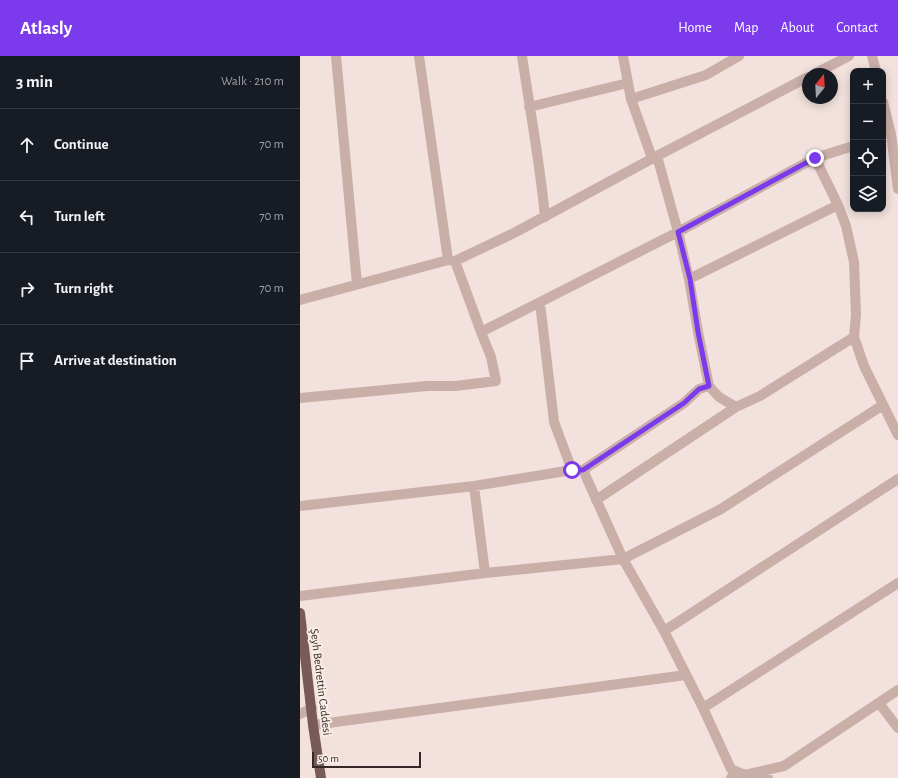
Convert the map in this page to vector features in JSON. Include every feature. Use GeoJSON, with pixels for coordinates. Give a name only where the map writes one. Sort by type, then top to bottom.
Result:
{"type":"FeatureCollection","features":[{"type":"Feature","properties":{"kind":"main road","name":"Şeyh Bedrettin Caddesi"},"geometry":{"type":"LineString","coordinates":[[300,613],[313,726],[321,778]]}},
{"type":"Feature","properties":{"kind":"street"},"geometry":{"type":"LineString","coordinates":[[336,56],[358,284]]}},
{"type":"Feature","properties":{"kind":"street"},"geometry":{"type":"LineString","coordinates":[[300,398],[427,386],[455,386],[496,381],[491,358],[482,332],[451,260],[419,56]]}},
{"type":"Feature","properties":{"kind":"street"},"geometry":{"type":"LineString","coordinates":[[522,56],[540,172],[545,217]]}},
{"type":"Feature","properties":{"kind":"street"},"geometry":{"type":"LineString","coordinates":[[623,56],[631,99],[655,157],[678,232],[690,279],[698,332],[709,386],[719,397],[736,407]]}},
{"type":"Feature","properties":{"kind":"street"},"geometry":{"type":"LineString","coordinates":[[631,99],[706,75],[739,56]]}},
{"type":"Feature","properties":{"kind":"street"},"geometry":{"type":"LineString","coordinates":[[826,68],[849,56]]}},
{"type":"Feature","properties":{"kind":"street"},"geometry":{"type":"LineString","coordinates":[[872,56],[875,68]]}},
{"type":"Feature","properties":{"kind":"street"},"geometry":{"type":"LineString","coordinates":[[300,300],[451,260],[514,233],[802,80]]}},
{"type":"Feature","properties":{"kind":"street"},"geometry":{"type":"LineString","coordinates":[[529,107],[628,83]]}},
{"type":"Feature","properties":{"kind":"street"},"geometry":{"type":"LineString","coordinates":[[883,104],[891,135],[898,189]]}},
{"type":"Feature","properties":{"kind":"street"},"geometry":{"type":"LineString","coordinates":[[482,332],[678,232],[815,158],[850,147]]}},
{"type":"Feature","properties":{"kind":"street"},"geometry":{"type":"LineString","coordinates":[[815,158],[838,205],[846,226],[854,262],[856,315],[854,337],[864,366],[898,435]]}},
{"type":"Feature","properties":{"kind":"street"},"geometry":{"type":"LineString","coordinates":[[690,279],[838,205]]}},
{"type":"Feature","properties":{"kind":"street"},"geometry":{"type":"LineString","coordinates":[[540,303],[554,422],[572,470]]}},
{"type":"Feature","properties":{"kind":"street"},"geometry":{"type":"LineString","coordinates":[[596,500],[736,407],[760,396],[854,337]]}},
{"type":"Feature","properties":{"kind":"street"},"geometry":{"type":"LineString","coordinates":[[300,506],[474,486],[572,470],[583,470],[684,403],[699,389],[709,386]]}},
{"type":"Feature","properties":{"kind":"street"},"geometry":{"type":"LineString","coordinates":[[300,596],[485,573],[623,559],[721,509],[882,405]]}},
{"type":"Feature","properties":{"kind":"street"},"geometry":{"type":"LineString","coordinates":[[583,470],[623,559],[664,630],[703,708],[730,769],[743,774],[768,778]]}},
{"type":"Feature","properties":{"kind":"street"},"geometry":{"type":"LineString","coordinates":[[664,630],[898,479]]}},
{"type":"Feature","properties":{"kind":"street"},"geometry":{"type":"LineString","coordinates":[[474,486],[485,573]]}},
{"type":"Feature","properties":{"kind":"street"},"geometry":{"type":"LineString","coordinates":[[703,708],[898,583]]}},
{"type":"Feature","properties":{"kind":"street"},"geometry":{"type":"LineString","coordinates":[[313,726],[686,675]]}},
{"type":"Feature","properties":{"kind":"street"},"geometry":{"type":"LineString","coordinates":[[731,778],[743,774],[784,766],[898,690]]}},
{"type":"Feature","properties":{"kind":"street"},"geometry":{"type":"LineString","coordinates":[[879,703],[898,728]]}},
{"type":"Feature","properties":{"kind":"street"},"geometry":{"type":"LineString","coordinates":[[300,714],[312,708]]}},
{"type":"Feature","properties":{"kind":"route"},"geometry":{"type":"LineString","coordinates":[[572,470],[583,470],[684,403],[699,389],[709,386],[698,332],[690,279],[678,232],[815,158]]}}]}
